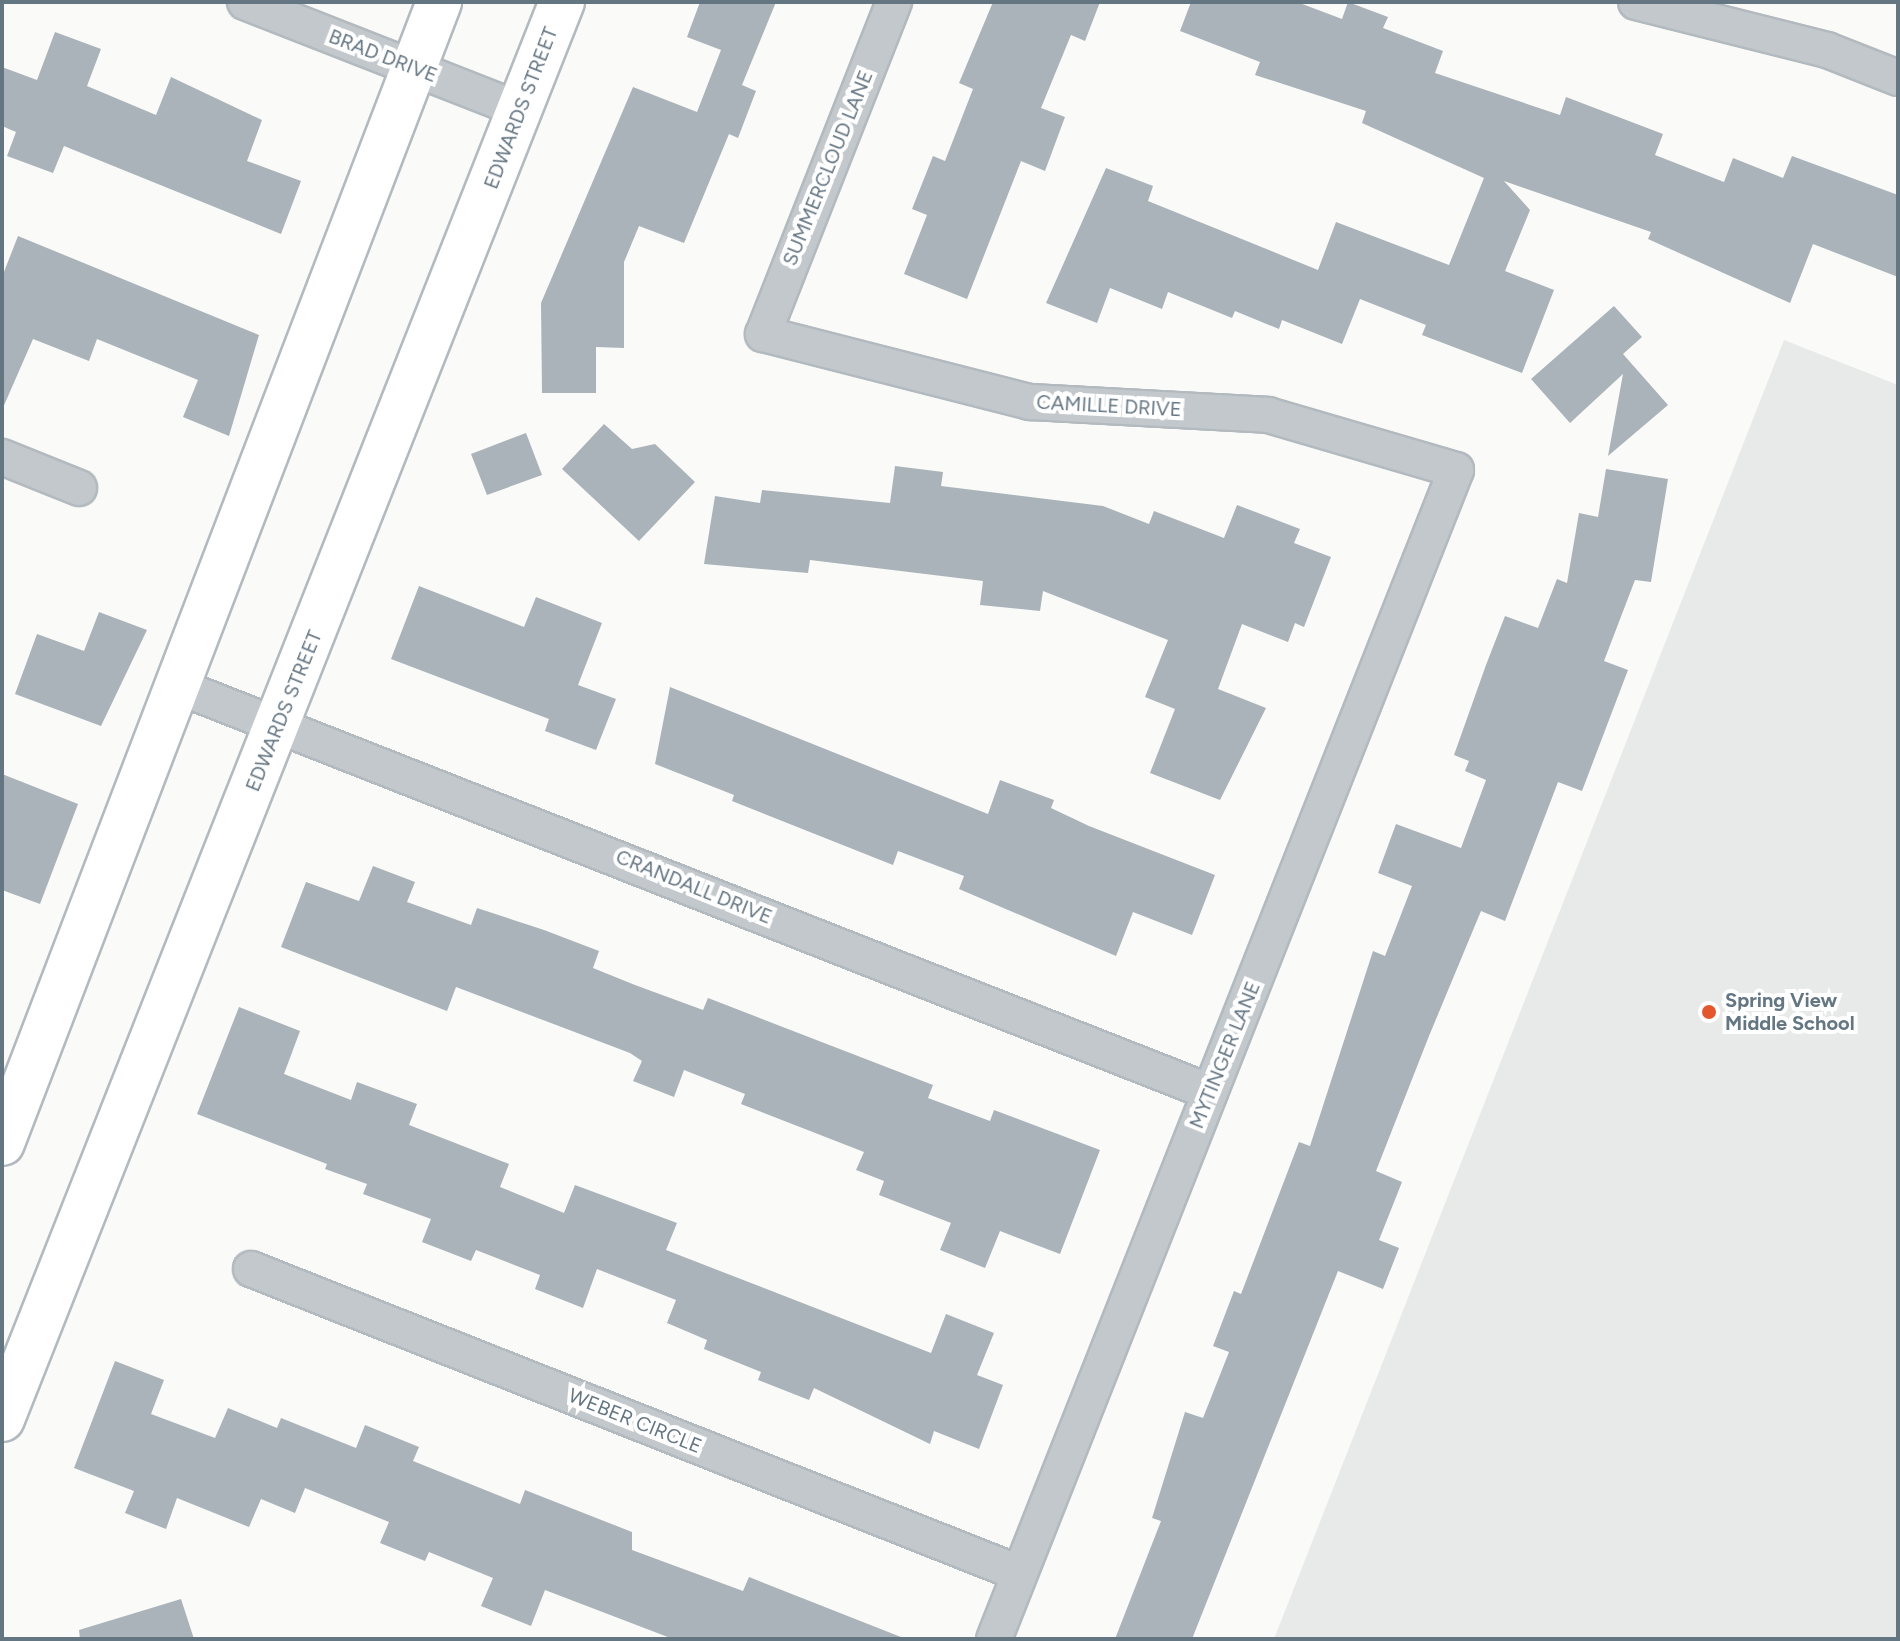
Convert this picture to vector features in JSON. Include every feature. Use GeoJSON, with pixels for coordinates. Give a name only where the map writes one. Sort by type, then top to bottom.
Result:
{"type":"FeatureCollection","features":[{"type":"Feature","properties":{"kind":"main road"},"geometry":{"type":"LineString","coordinates":[[2,1143],[439,2]]}},
{"type":"Feature","properties":{"kind":"main road","name":"EDWARDS STREET"},"geometry":{"type":"LineString","coordinates":[[2,1419],[562,2]]}},
{"type":"Feature","properties":{"kind":"street","name":"BRAD DRIVE"},"geometry":{"type":"LineString","coordinates":[[245,2],[521,110]]}},
{"type":"Feature","properties":{"kind":"street","name":"SUMMERCLOUD LANE"},"geometry":{"type":"LineString","coordinates":[[763,334],[894,2]]}},
{"type":"Feature","properties":{"kind":"street"},"geometry":{"type":"LineString","coordinates":[[1636,2],[1827,50],[1898,78]]}},
{"type":"Feature","properties":{"kind":"street","name":"CAMILLE DRIVE"},"geometry":{"type":"LineString","coordinates":[[763,334],[1030,402],[1268,415],[1456,470]]}},
{"type":"Feature","properties":{"kind":"street"},"geometry":{"type":"LineString","coordinates":[[2,457],[79,488]]}},
{"type":"Feature","properties":{"kind":"street","name":"MYTINGER LANE"},"geometry":{"type":"LineString","coordinates":[[994,1639],[1456,470]]}},
{"type":"Feature","properties":{"kind":"street","name":"CRANDALL DRIVE"},"geometry":{"type":"LineString","coordinates":[[177,686],[1210,1092]]}},
{"type":"Feature","properties":{"kind":"street","name":"WEBER CIRCLE"},"geometry":{"type":"LineString","coordinates":[[251,1269],[1019,1573]]}},
{"type":"Feature","properties":{"kind":"shaded area","name":"Spring View Middle School"},"geometry":{"type":"Polygon","coordinates":[[[1784,340],[1898,385],[1898,1639],[1274,1639],[1784,340]]]}},
{"type":"Feature","properties":{"kind":"building"},"geometry":{"type":"Polygon","coordinates":[[[700,2],[776,2],[742,85],[756,91],[738,138],[729,134],[684,243],[639,226],[624,262],[624,348],[596,347],[596,393],[542,393],[541,303],[633,87],[697,112],[721,50],[687,37],[700,2]]]}},
{"type":"Feature","properties":{"kind":"building"},"geometry":{"type":"Polygon","coordinates":[[[993,2],[1100,2],[1085,41],[1071,35],[1041,108],[1065,117],[1045,171],[1021,161],[967,299],[904,274],[927,215],[912,209],[933,156],[945,161],[973,89],[959,83],[993,2]]]}},
{"type":"Feature","properties":{"kind":"building"},"geometry":{"type":"Polygon","coordinates":[[[1191,2],[1297,2],[1342,19],[1348,2],[1388,17],[1383,28],[1443,51],[1435,73],[1560,115],[1566,97],[1663,134],[1655,155],[1724,182],[1733,158],[1783,178],[1792,156],[1898,195],[1898,277],[1813,244],[1790,303],[1648,239],[1651,232],[1504,181],[1530,210],[1505,271],[1554,290],[1522,373],[1422,335],[1426,325],[1360,299],[1342,344],[1282,320],[1279,329],[1235,311],[1232,318],[1168,292],[1162,309],[1110,288],[1097,323],[1046,303],[1106,168],[1153,186],[1148,201],[1318,270],[1336,222],[1449,265],[1484,178],[1362,123],[1366,111],[1255,75],[1260,62],[1180,31],[1191,2]]]}},
{"type":"Feature","properties":{"kind":"building"},"geometry":{"type":"Polygon","coordinates":[[[55,32],[101,49],[87,86],[156,115],[171,77],[262,120],[247,161],[301,181],[281,234],[64,146],[53,173],[7,156],[16,132],[2,126],[2,67],[37,80],[55,32]]]}},
{"type":"Feature","properties":{"kind":"building"},"geometry":{"type":"Polygon","coordinates":[[[18,236],[259,335],[229,436],[183,417],[198,380],[97,339],[89,361],[33,339],[2,410],[2,277],[18,236]]]}},
{"type":"Feature","properties":{"kind":"building"},"geometry":{"type":"Polygon","coordinates":[[[1614,306],[1642,337],[1623,354],[1668,405],[1608,456],[1623,374],[1570,423],[1531,379],[1614,306]]]}},
{"type":"Feature","properties":{"kind":"building"},"geometry":{"type":"Polygon","coordinates":[[[604,424],[632,449],[655,444],[695,482],[639,541],[562,469],[604,424]]]}},
{"type":"Feature","properties":{"kind":"building"},"geometry":{"type":"Polygon","coordinates":[[[526,433],[542,475],[487,495],[471,454],[526,433]]]}},
{"type":"Feature","properties":{"kind":"building"},"geometry":{"type":"Polygon","coordinates":[[[895,466],[943,472],[941,486],[1103,506],[1149,524],[1154,511],[1224,538],[1237,505],[1300,529],[1294,543],[1331,557],[1304,627],[1295,623],[1288,642],[1242,624],[1218,689],[1266,708],[1220,800],[1150,773],[1175,709],[1145,697],[1168,640],[1043,591],[1040,611],[980,605],[983,581],[810,560],[808,573],[704,564],[715,496],[760,503],[762,490],[890,503],[895,466]]]}},
{"type":"Feature","properties":{"kind":"building"},"geometry":{"type":"Polygon","coordinates":[[[1606,469],[1668,479],[1651,582],[1635,580],[1604,661],[1628,670],[1582,791],[1558,782],[1505,921],[1481,911],[1429,1036],[1376,1171],[1402,1182],[1379,1240],[1399,1248],[1383,1289],[1338,1271],[1192,1639],[1115,1639],[1161,1521],[1152,1518],[1185,1412],[1203,1418],[1229,1352],[1213,1346],[1234,1291],[1241,1294],[1299,1142],[1310,1146],[1373,951],[1385,956],[1412,886],[1378,873],[1396,824],[1461,848],[1486,780],[1465,771],[1469,761],[1454,755],[1486,665],[1505,616],[1538,628],[1557,579],[1567,583],[1579,513],[1598,517],[1606,469]]]}},
{"type":"Feature","properties":{"kind":"building"},"geometry":{"type":"Polygon","coordinates":[[[419,586],[524,627],[536,597],[602,623],[578,685],[616,699],[596,750],[545,731],[549,719],[391,659],[419,586]]]}},
{"type":"Feature","properties":{"kind":"building"},"geometry":{"type":"Polygon","coordinates":[[[99,612],[147,630],[101,726],[15,694],[37,634],[84,651],[99,612]]]}},
{"type":"Feature","properties":{"kind":"building"},"geometry":{"type":"Polygon","coordinates":[[[670,687],[988,814],[1000,780],[1054,800],[1051,808],[1089,826],[1215,875],[1192,935],[1133,912],[1116,956],[959,889],[964,876],[898,851],[893,865],[732,801],[734,795],[655,764],[670,687]]]}},
{"type":"Feature","properties":{"kind":"building"},"geometry":{"type":"Polygon","coordinates":[[[2,774],[78,804],[40,904],[2,890],[2,774]]]}},
{"type":"Feature","properties":{"kind":"building"},"geometry":{"type":"Polygon","coordinates":[[[373,866],[415,882],[407,902],[471,925],[477,908],[544,930],[599,951],[593,968],[635,985],[703,1010],[708,998],[933,1085],[928,1098],[990,1121],[994,1110],[1100,1150],[1060,1254],[1000,1231],[985,1268],[940,1250],[951,1223],[879,1195],[884,1181],[856,1170],[864,1152],[741,1104],[745,1094],[684,1070],[674,1097],[633,1081],[642,1061],[630,1053],[456,987],[447,1011],[281,947],[306,882],[359,901],[373,866]]]}},
{"type":"Feature","properties":{"kind":"building"},"geometry":{"type":"Polygon","coordinates":[[[239,1007],[300,1031],[284,1074],[351,1100],[357,1082],[417,1104],[409,1125],[509,1164],[500,1187],[564,1213],[575,1185],[677,1223],[666,1250],[931,1353],[946,1314],[994,1333],[977,1375],[1003,1385],[979,1449],[934,1431],[930,1444],[814,1388],[809,1400],[758,1380],[761,1372],[704,1349],[707,1340],[667,1323],[676,1300],[597,1269],[583,1308],[535,1289],[540,1275],[476,1250],[471,1261],[422,1242],[431,1219],[363,1194],[367,1184],[325,1169],[327,1164],[197,1114],[239,1007]]]}},
{"type":"Feature","properties":{"kind":"building"},"geometry":{"type":"Polygon","coordinates":[[[115,1361],[164,1380],[151,1414],[215,1438],[228,1408],[277,1428],[281,1418],[356,1448],[365,1425],[419,1447],[413,1461],[520,1504],[525,1490],[632,1532],[632,1550],[743,1591],[749,1577],[906,1639],[673,1639],[545,1590],[531,1626],[481,1606],[493,1578],[429,1552],[425,1561],[380,1543],[389,1522],[305,1488],[295,1513],[261,1499],[249,1527],[177,1498],[166,1529],[125,1513],[134,1491],[74,1468],[115,1361]]]}},
{"type":"Feature","properties":{"kind":"building"},"geometry":{"type":"Polygon","coordinates":[[[181,1599],[194,1639],[80,1639],[79,1630],[181,1599]]]}},
{"type":"Feature","properties":{"kind":"place","name":"Spring View Middle School"},"geometry":{"type":"Point","coordinates":[1709,1012]}}]}
